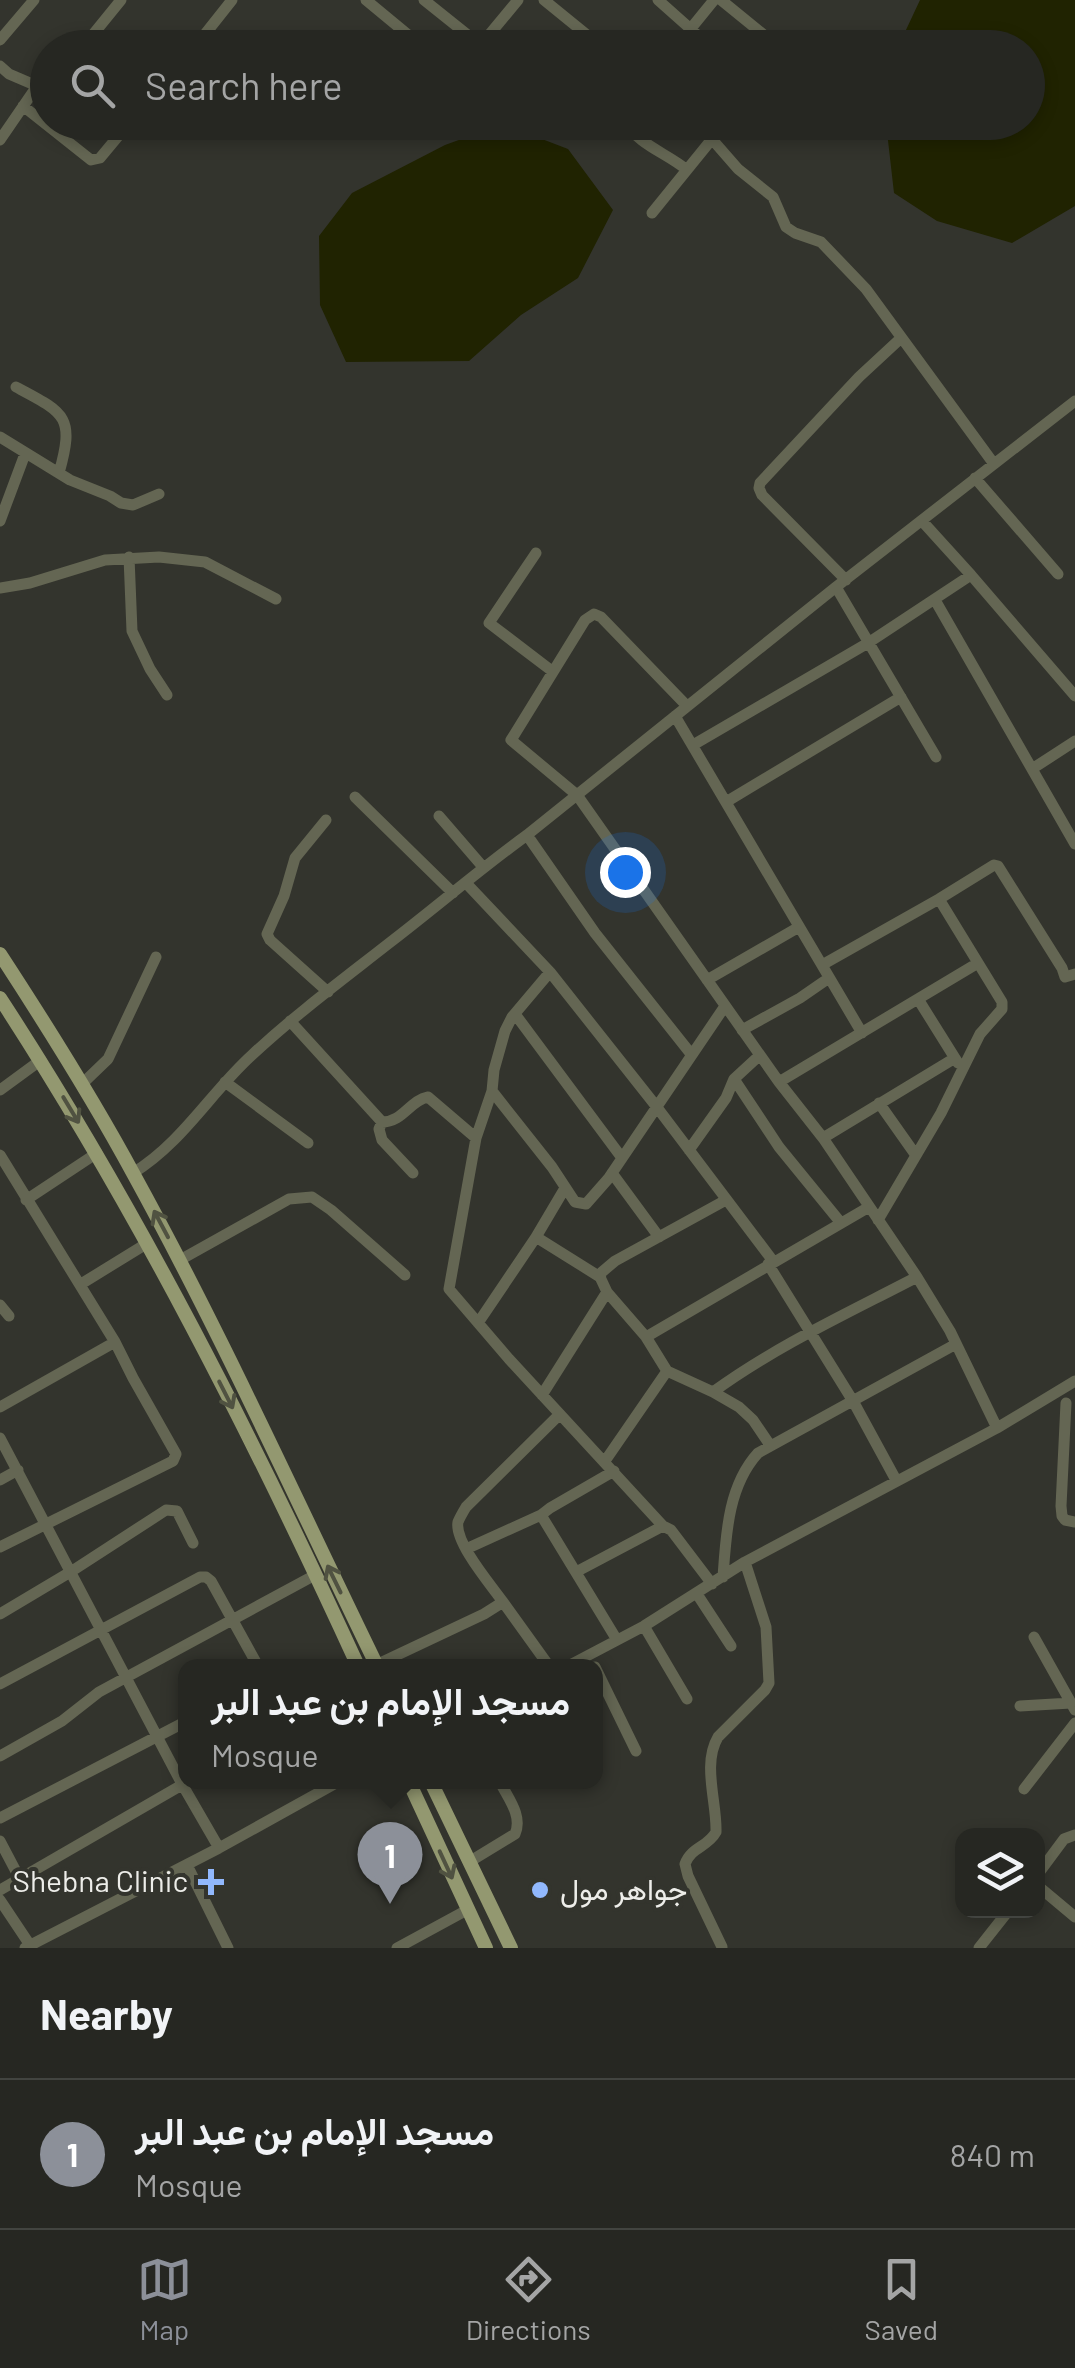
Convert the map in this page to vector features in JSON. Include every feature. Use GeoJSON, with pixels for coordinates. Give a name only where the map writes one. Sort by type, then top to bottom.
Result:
{"type":"FeatureCollection","features":[{"type":"Feature","properties":{"kind":"main road"},"geometry":{"type":"LineString","coordinates":[[0,954],[82,1084],[180,1260],[373,1659]]}},
{"type":"Feature","properties":{"kind":"main road"},"geometry":{"type":"LineString","coordinates":[[0,998],[41,1060],[146,1244],[229,1400],[355,1659]]}},
{"type":"Feature","properties":{"kind":"main road"},"geometry":{"type":"LineString","coordinates":[[411,1789],[486,1948]]}},
{"type":"Feature","properties":{"kind":"main road"},"geometry":{"type":"LineString","coordinates":[[434,1789],[510,1948]]}},
{"type":"Feature","properties":{"kind":"street"},"geometry":{"type":"LineString","coordinates":[[0,40],[34,0]]}},
{"type":"Feature","properties":{"kind":"street"},"geometry":{"type":"LineString","coordinates":[[97,30],[121,0]]}},
{"type":"Feature","properties":{"kind":"street"},"geometry":{"type":"LineString","coordinates":[[208,30],[232,0]]}},
{"type":"Feature","properties":{"kind":"street"},"geometry":{"type":"LineString","coordinates":[[366,0],[402,30]]}},
{"type":"Feature","properties":{"kind":"street"},"geometry":{"type":"LineString","coordinates":[[424,0],[460,30]]}},
{"type":"Feature","properties":{"kind":"street"},"geometry":{"type":"LineString","coordinates":[[494,30],[518,0]]}},
{"type":"Feature","properties":{"kind":"street"},"geometry":{"type":"LineString","coordinates":[[544,0],[581,30]]}},
{"type":"Feature","properties":{"kind":"street"},"geometry":{"type":"LineString","coordinates":[[658,0],[690,28],[718,0],[757,30]]}},
{"type":"Feature","properties":{"kind":"street"},"geometry":{"type":"LineString","coordinates":[[0,66],[30,83]]}},
{"type":"Feature","properties":{"kind":"street"},"geometry":{"type":"LineString","coordinates":[[0,140],[30,95]]}},
{"type":"Feature","properties":{"kind":"street"},"geometry":{"type":"LineString","coordinates":[[23,106],[30,112]]}},
{"type":"Feature","properties":{"kind":"street"},"geometry":{"type":"LineString","coordinates":[[66,140],[91,160],[100,158],[115,140]]}},
{"type":"Feature","properties":{"kind":"street"},"geometry":{"type":"LineString","coordinates":[[640,140],[687,170]]}},
{"type":"Feature","properties":{"kind":"street"},"geometry":{"type":"LineString","coordinates":[[652,214],[711,140]]}},
{"type":"Feature","properties":{"kind":"street"},"geometry":{"type":"LineString","coordinates":[[713,140],[738,169],[773,197],[786,227],[821,242],[866,289],[994,464]]}},
{"type":"Feature","properties":{"kind":"street"},"geometry":{"type":"LineString","coordinates":[[900,339],[813,426],[759,488],[841,583],[868,643],[936,757]]}},
{"type":"Feature","properties":{"kind":"street"},"geometry":{"type":"LineString","coordinates":[[16,387],[60,414],[67,442],[58,474]]}},
{"type":"Feature","properties":{"kind":"street"},"geometry":{"type":"LineString","coordinates":[[133,1172],[179,1137],[225,1082],[290,1020],[1075,401]]}},
{"type":"Feature","properties":{"kind":"street"},"geometry":{"type":"LineString","coordinates":[[0,437],[58,474],[127,505],[158,494]]}},
{"type":"Feature","properties":{"kind":"street"},"geometry":{"type":"LineString","coordinates":[[0,521],[25,454]]}},
{"type":"Feature","properties":{"kind":"street"},"geometry":{"type":"LineString","coordinates":[[975,478],[1058,574]]}},
{"type":"Feature","properties":{"kind":"street"},"geometry":{"type":"LineString","coordinates":[[922,521],[1075,696]]}},
{"type":"Feature","properties":{"kind":"street"},"geometry":{"type":"LineString","coordinates":[[536,553],[489,622],[552,670]]}},
{"type":"Feature","properties":{"kind":"street"},"geometry":{"type":"LineString","coordinates":[[0,588],[105,560],[159,556],[205,562],[276,599]]}},
{"type":"Feature","properties":{"kind":"street"},"geometry":{"type":"LineString","coordinates":[[129,558],[132,631],[167,695]]}},
{"type":"Feature","properties":{"kind":"street"},"geometry":{"type":"LineString","coordinates":[[693,745],[868,643],[971,575]]}},
{"type":"Feature","properties":{"kind":"street"},"geometry":{"type":"LineString","coordinates":[[935,600],[1032,770],[1071,829],[1075,844]]}},
{"type":"Feature","properties":{"kind":"street"},"geometry":{"type":"LineString","coordinates":[[687,706],[594,614],[584,620],[511,740],[577,795],[724,1006],[823,1138],[917,1277],[956,1344],[997,1428]]}},
{"type":"Feature","properties":{"kind":"street"},"geometry":{"type":"LineString","coordinates":[[726,802],[901,697]]}},
{"type":"Feature","properties":{"kind":"street"},"geometry":{"type":"LineString","coordinates":[[675,716],[862,1033]]}},
{"type":"Feature","properties":{"kind":"street"},"geometry":{"type":"LineString","coordinates":[[1032,770],[1075,742]]}},
{"type":"Feature","properties":{"kind":"street"},"geometry":{"type":"LineString","coordinates":[[356,796],[453,893]]}},
{"type":"Feature","properties":{"kind":"street"},"geometry":{"type":"LineString","coordinates":[[439,816],[483,867]]}},
{"type":"Feature","properties":{"kind":"street"},"geometry":{"type":"LineString","coordinates":[[326,820],[295,858],[268,934],[328,992]]}},
{"type":"Feature","properties":{"kind":"street"},"geometry":{"type":"LineString","coordinates":[[527,835],[596,933],[691,1054]]}},
{"type":"Feature","properties":{"kind":"street"},"geometry":{"type":"LineString","coordinates":[[822,964],[998,866],[1064,977],[1075,974]]}},
{"type":"Feature","properties":{"kind":"street"},"geometry":{"type":"LineString","coordinates":[[466,883],[550,972],[726,1200],[771,1263],[896,1480]]}},
{"type":"Feature","properties":{"kind":"street"},"geometry":{"type":"LineString","coordinates":[[878,1220],[941,1113],[980,1034],[1002,1006],[939,900]]}},
{"type":"Feature","properties":{"kind":"street"},"geometry":{"type":"LineString","coordinates":[[707,980],[800,927]]}},
{"type":"Feature","properties":{"kind":"street"},"geometry":{"type":"LineString","coordinates":[[82,1084],[108,1059],[156,957]]}},
{"type":"Feature","properties":{"kind":"street"},"geometry":{"type":"LineString","coordinates":[[779,1082],[978,963]]}},
{"type":"Feature","properties":{"kind":"street"},"geometry":{"type":"LineString","coordinates":[[550,972],[514,1014],[505,1031],[476,1138],[448,1286],[542,1395],[718,1580]]}},
{"type":"Feature","properties":{"kind":"street"},"geometry":{"type":"LineString","coordinates":[[742,1030],[829,978]]}},
{"type":"Feature","properties":{"kind":"street"},"geometry":{"type":"LineString","coordinates":[[918,999],[963,1070]]}},
{"type":"Feature","properties":{"kind":"street"},"geometry":{"type":"LineString","coordinates":[[492,1090],[575,1202],[586,1204],[612,1173],[724,1006]]}},
{"type":"Feature","properties":{"kind":"street"},"geometry":{"type":"LineString","coordinates":[[514,1014],[622,1158]]}},
{"type":"Feature","properties":{"kind":"street"},"geometry":{"type":"LineString","coordinates":[[290,1020],[382,1122],[399,1118],[421,1098],[428,1097],[476,1138]]}},
{"type":"Feature","properties":{"kind":"street"},"geometry":{"type":"LineString","coordinates":[[689,1150],[726,1098],[734,1078],[760,1055]]}},
{"type":"Feature","properties":{"kind":"street"},"geometry":{"type":"LineString","coordinates":[[823,1138],[955,1058]]}},
{"type":"Feature","properties":{"kind":"street"},"geometry":{"type":"LineString","coordinates":[[0,1090],[41,1060]]}},
{"type":"Feature","properties":{"kind":"street"},"geometry":{"type":"LineString","coordinates":[[734,1078],[778,1147],[841,1223]]}},
{"type":"Feature","properties":{"kind":"street"},"geometry":{"type":"LineString","coordinates":[[225,1082],[308,1143]]}},
{"type":"Feature","properties":{"kind":"street"},"geometry":{"type":"LineString","coordinates":[[878,1103],[916,1154]]}},
{"type":"Feature","properties":{"kind":"street"},"geometry":{"type":"LineString","coordinates":[[382,1122],[382,1140],[413,1173]]}},
{"type":"Feature","properties":{"kind":"street"},"geometry":{"type":"LineString","coordinates":[[26,1200],[96,1153]]}},
{"type":"Feature","properties":{"kind":"street"},"geometry":{"type":"LineString","coordinates":[[0,1547],[176,1458],[173,1446],[81,1284],[1,1160]]}},
{"type":"Feature","properties":{"kind":"street"},"geometry":{"type":"LineString","coordinates":[[612,1173],[659,1237]]}},
{"type":"Feature","properties":{"kind":"street"},"geometry":{"type":"LineString","coordinates":[[478,1324],[565,1188]]}},
{"type":"Feature","properties":{"kind":"street"},"geometry":{"type":"LineString","coordinates":[[180,1260],[289,1198],[304,1196],[331,1210],[404,1275]]}},
{"type":"Feature","properties":{"kind":"street"},"geometry":{"type":"LineString","coordinates":[[600,1276],[615,1261],[726,1200]]}},
{"type":"Feature","properties":{"kind":"street"},"geometry":{"type":"LineString","coordinates":[[646,1336],[869,1207]]}},
{"type":"Feature","properties":{"kind":"street"},"geometry":{"type":"LineString","coordinates":[[536,1237],[600,1276],[607,1292],[646,1336],[667,1371],[738,1407],[770,1444]]}},
{"type":"Feature","properties":{"kind":"street"},"geometry":{"type":"LineString","coordinates":[[81,1284],[146,1244]]}},
{"type":"Feature","properties":{"kind":"street"},"geometry":{"type":"LineString","coordinates":[[712,1392],[739,1372],[917,1277]]}},
{"type":"Feature","properties":{"kind":"street"},"geometry":{"type":"LineString","coordinates":[[542,1395],[607,1292]]}},
{"type":"Feature","properties":{"kind":"street"},"geometry":{"type":"LineString","coordinates":[[0,1407],[115,1342]]}},
{"type":"Feature","properties":{"kind":"street"},"geometry":{"type":"LineString","coordinates":[[718,1580],[739,1482],[758,1452],[956,1344]]}},
{"type":"Feature","properties":{"kind":"street"},"geometry":{"type":"LineString","coordinates":[[466,1549],[541,1515],[609,1466],[667,1371]]}},
{"type":"Feature","properties":{"kind":"street"},"geometry":{"type":"LineString","coordinates":[[597,1659],[616,1640],[745,1562],[997,1428],[1075,1381]]}},
{"type":"Feature","properties":{"kind":"street"},"geometry":{"type":"LineString","coordinates":[[1049,1397],[1070,1404],[1061,1506],[1063,1518],[1075,1522]]}},
{"type":"Feature","properties":{"kind":"street"},"geometry":{"type":"LineString","coordinates":[[545,1659],[466,1549],[458,1528],[466,1507],[560,1414]]}},
{"type":"Feature","properties":{"kind":"street"},"geometry":{"type":"LineString","coordinates":[[0,1438],[178,1771]]}},
{"type":"Feature","properties":{"kind":"street"},"geometry":{"type":"LineString","coordinates":[[0,1480],[18,1470]]}},
{"type":"Feature","properties":{"kind":"street"},"geometry":{"type":"LineString","coordinates":[[0,1614],[166,1510],[177,1511],[193,1542]]}},
{"type":"Feature","properties":{"kind":"street"},"geometry":{"type":"LineString","coordinates":[[541,1515],[616,1640]]}},
{"type":"Feature","properties":{"kind":"street"},"geometry":{"type":"LineString","coordinates":[[576,1572],[664,1526]]}},
{"type":"Feature","properties":{"kind":"street"},"geometry":{"type":"LineString","coordinates":[[722,1947],[685,1864],[691,1851],[711,1840],[716,1832],[714,1744],[769,1682],[766,1627],[745,1562]]}},
{"type":"Feature","properties":{"kind":"street"},"geometry":{"type":"LineString","coordinates":[[0,1756],[62,1721],[99,1692],[315,1575]]}},
{"type":"Feature","properties":{"kind":"street"},"geometry":{"type":"LineString","coordinates":[[0,1684],[200,1577],[212,1581],[254,1659]]}},
{"type":"Feature","properties":{"kind":"street"},"geometry":{"type":"LineString","coordinates":[[697,1594],[731,1646]]}},
{"type":"Feature","properties":{"kind":"street"},"geometry":{"type":"LineString","coordinates":[[391,1659],[503,1602]]}},
{"type":"Feature","properties":{"kind":"street"},"geometry":{"type":"LineString","coordinates":[[644,1626],[687,1699]]}},
{"type":"Feature","properties":{"kind":"street"},"geometry":{"type":"LineString","coordinates":[[1020,1706],[1073,1706],[1034,1637]]}},
{"type":"Feature","properties":{"kind":"street"},"geometry":{"type":"LineString","coordinates":[[603,1684],[636,1752]]}},
{"type":"Feature","properties":{"kind":"street"},"geometry":{"type":"LineString","coordinates":[[1024,1789],[1075,1723]]}},
{"type":"Feature","properties":{"kind":"street"},"geometry":{"type":"LineString","coordinates":[[0,1818],[178,1726]]}},
{"type":"Feature","properties":{"kind":"street"},"geometry":{"type":"LineString","coordinates":[[0,1890],[178,1787]]}},
{"type":"Feature","properties":{"kind":"street"},"geometry":{"type":"LineString","coordinates":[[188,1789],[219,1848]]}},
{"type":"Feature","properties":{"kind":"street"},"geometry":{"type":"LineString","coordinates":[[0,1900],[29,1947],[325,1789]]}},
{"type":"Feature","properties":{"kind":"street"},"geometry":{"type":"LineString","coordinates":[[469,1862],[515,1834],[518,1819],[503,1789]]}},
{"type":"Feature","properties":{"kind":"street"},"geometry":{"type":"LineString","coordinates":[[1045,1865],[1064,1839],[1075,1835]]}},
{"type":"Feature","properties":{"kind":"street"},"geometry":{"type":"LineString","coordinates":[[0,1841],[20,1879]]}},
{"type":"Feature","properties":{"kind":"street"},"geometry":{"type":"LineString","coordinates":[[188,1864],[228,1948]]}},
{"type":"Feature","properties":{"kind":"street"},"geometry":{"type":"LineString","coordinates":[[1045,1892],[1075,1917]]}},
{"type":"Feature","properties":{"kind":"street"},"geometry":{"type":"LineString","coordinates":[[397,1948],[467,1910]]}},
{"type":"Feature","properties":{"kind":"street"},"geometry":{"type":"LineString","coordinates":[[979,1948],[1003,1918]]}},
{"type":"Feature","properties":{"kind":"shaded area"},"geometry":{"type":"Polygon","coordinates":[[[920,0],[1075,0],[1075,206],[1012,243],[937,221],[894,193],[888,140],[1045,140],[1045,30],[906,30],[920,0]]]}},
{"type":"Feature","properties":{"kind":"shaded area"},"geometry":{"type":"Polygon","coordinates":[[[459,140],[545,140],[568,149],[613,210],[578,278],[521,315],[469,361],[346,362],[320,305],[319,236],[352,193],[459,140]]]}},
{"type":"Feature","properties":{"kind":"place","name":"Shebna Clinic"},"geometry":{"type":"Point","coordinates":[211,1882]}},
{"type":"Feature","properties":{"kind":"place","name":"جواهر مول"},"geometry":{"type":"Point","coordinates":[540,1890]}},
{"type":"Feature","properties":{"kind":"place","name":"مسجد الإمام بن عبد البر"},"geometry":{"type":"Point","coordinates":[390,1904]}}]}
